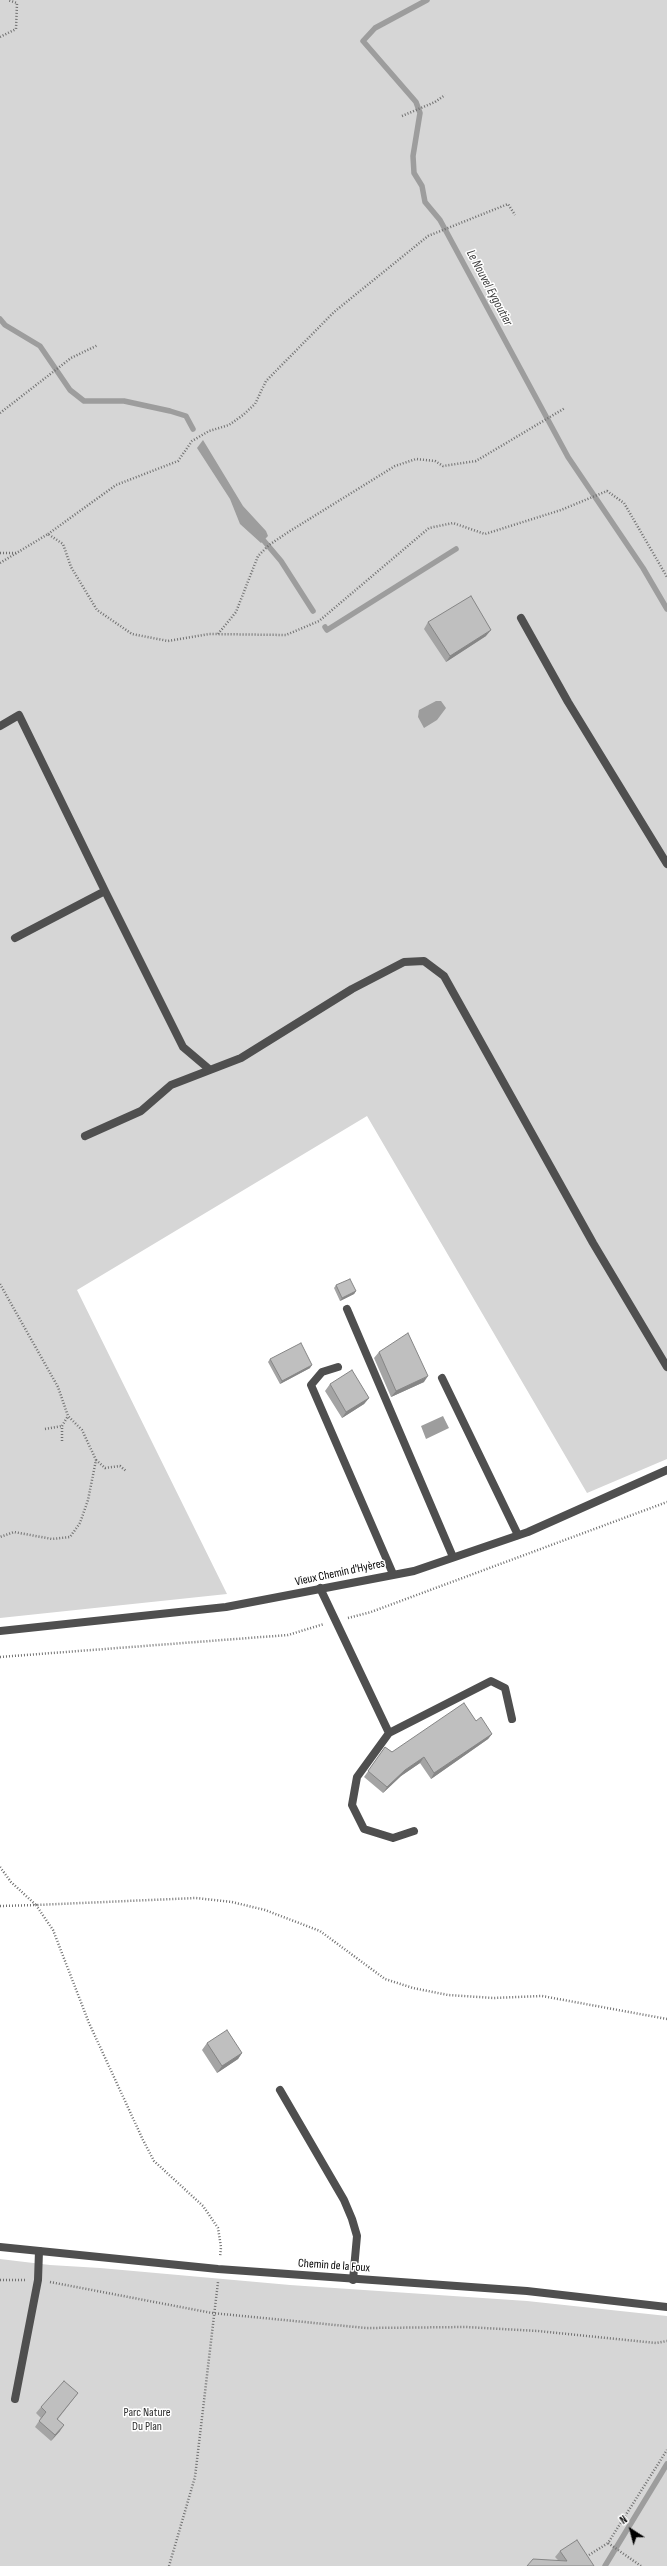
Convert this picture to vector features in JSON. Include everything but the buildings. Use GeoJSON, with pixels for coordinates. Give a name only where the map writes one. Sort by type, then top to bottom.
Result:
{"type":"FeatureCollection","features":[{"type":"Feature","properties":{"kind":"street"},"geometry":{"type":"LineString","coordinates":[[521,618],[568,702],[667,864]]}},
{"type":"Feature","properties":{"kind":"street"},"geometry":{"type":"LineString","coordinates":[[0,726],[19,715],[104,891],[183,1047],[209,1069]]}},
{"type":"Feature","properties":{"kind":"street"},"geometry":{"type":"LineString","coordinates":[[15,938],[104,891]]}},
{"type":"Feature","properties":{"kind":"street"},"geometry":{"type":"LineString","coordinates":[[85,1136],[141,1111],[170,1085],[241,1058],[352,989],[404,962],[424,961],[444,976],[593,1243],[667,1366]]}},
{"type":"Feature","properties":{"kind":"street"},"geometry":{"type":"LineString","coordinates":[[347,1309],[453,1557]]}},
{"type":"Feature","properties":{"kind":"street"},"geometry":{"type":"LineString","coordinates":[[338,1367],[322,1372],[311,1385],[393,1574]]}},
{"type":"Feature","properties":{"kind":"street"},"geometry":{"type":"LineString","coordinates":[[442,1378],[518,1535]]}},
{"type":"Feature","properties":{"kind":"street","name":"Vieux Chemin d'Hyères"},"geometry":{"type":"LineString","coordinates":[[0,1631],[198,1611],[276,1598],[320,1588],[414,1571],[528,1532],[667,1470]]}},
{"type":"Feature","properties":{"kind":"street"},"geometry":{"type":"LineString","coordinates":[[320,1588],[337,1620],[358,1672],[389,1733]]}},
{"type":"Feature","properties":{"kind":"street"},"geometry":{"type":"LineString","coordinates":[[414,1831],[393,1838],[364,1829],[352,1805],[357,1777],[389,1733],[491,1681],[505,1688],[512,1719]]}},
{"type":"Feature","properties":{"kind":"street"},"geometry":{"type":"LineString","coordinates":[[280,2090],[344,2200],[352,2219],[357,2236],[353,2280]]}},
{"type":"Feature","properties":{"kind":"street","name":"Chemin de la Foux"},"geometry":{"type":"LineString","coordinates":[[0,2247],[218,2269],[353,2280],[435,2283],[527,2290],[667,2306]]}},
{"type":"Feature","properties":{"kind":"street"},"geometry":{"type":"LineString","coordinates":[[15,2399],[38,2280],[39,2251]]}},
{"type":"Feature","properties":{"kind":"path"},"geometry":{"type":"LineString","coordinates":[[0,37],[16,29],[17,4],[8,0]]}},
{"type":"Feature","properties":{"kind":"path"},"geometry":{"type":"LineString","coordinates":[[402,116],[424,107],[445,95]]}},
{"type":"Feature","properties":{"kind":"path"},"geometry":{"type":"LineString","coordinates":[[0,564],[48,534],[116,485],[178,461],[192,441],[209,431],[229,425],[243,415],[255,404],[266,381],[334,312],[428,236],[508,204],[515,215]]}},
{"type":"Feature","properties":{"kind":"path"},"geometry":{"type":"LineString","coordinates":[[0,413],[65,363],[98,345]]}},
{"type":"Feature","properties":{"kind":"path"},"geometry":{"type":"LineString","coordinates":[[217,634],[236,612],[258,556],[275,541],[395,466],[416,459],[435,461],[443,466],[476,461],[565,408]]}},
{"type":"Feature","properties":{"kind":"path"},"geometry":{"type":"LineString","coordinates":[[48,534],[63,544],[72,567],[97,610],[132,634],[168,641],[217,634],[286,635],[319,621],[429,528],[453,523],[485,534],[585,502],[607,491],[624,503],[667,577]]}},
{"type":"Feature","properties":{"kind":"path"},"geometry":{"type":"LineString","coordinates":[[0,553],[16,553]]}},
{"type":"Feature","properties":{"kind":"path"},"geometry":{"type":"LineString","coordinates":[[0,1284],[58,1387],[68,1416],[82,1430],[96,1460],[105,1468],[120,1466],[126,1472]]}},
{"type":"Feature","properties":{"kind":"path"},"geometry":{"type":"LineString","coordinates":[[62,1441],[62,1426],[68,1416]]}},
{"type":"Feature","properties":{"kind":"path"},"geometry":{"type":"LineString","coordinates":[[44,1429],[62,1426]]}},
{"type":"Feature","properties":{"kind":"path"},"geometry":{"type":"LineString","coordinates":[[0,1537],[14,1532],[52,1539],[70,1537],[80,1523],[88,1500],[96,1460]]}},
{"type":"Feature","properties":{"kind":"path"},"geometry":{"type":"LineString","coordinates":[[0,1657],[288,1635],[337,1620],[372,1612],[667,1502]]}},
{"type":"Feature","properties":{"kind":"path"},"geometry":{"type":"LineString","coordinates":[[0,1867],[11,1882],[36,1904],[53,1930],[89,2022],[154,2161],[203,2206],[218,2228],[221,2247],[212,2313],[205,2406],[195,2477],[169,2566]]}},
{"type":"Feature","properties":{"kind":"path"},"geometry":{"type":"LineString","coordinates":[[0,1906],[196,1898],[232,1902],[265,1910],[320,1931],[385,1979],[413,1988],[448,1996],[494,1998],[542,1996],[667,2018]]}},
{"type":"Feature","properties":{"kind":"path"},"geometry":{"type":"LineString","coordinates":[[0,2280],[38,2280],[212,2313],[366,2328],[482,2328],[538,2331],[656,2343],[667,2342]]}},
{"type":"Feature","properties":{"kind":"path"},"geometry":{"type":"LineString","coordinates":[[590,2555],[609,2544],[667,2450]]}},
{"type":"Feature","properties":{"kind":"path"},"geometry":{"type":"LineString","coordinates":[[609,2544],[640,2566]]}},
{"type":"Feature","properties":{"kind":"green space"},"geometry":{"type":"Polygon","coordinates":[[[0,0],[667,0],[667,1459],[587,1493],[367,1116],[77,1290],[227,1594],[0,1618],[0,0]]]}},
{"type":"Feature","properties":{"kind":"green space","name":"Parc Nature Du Plan"},"geometry":{"type":"Polygon","coordinates":[[[0,2259],[50,2265],[290,2285],[527,2301],[667,2316],[667,2566],[0,2566],[0,2259]]]}},
{"type":"Feature","properties":{"kind":"shaded area"},"geometry":{"type":"Polygon","coordinates":[[[203,440],[243,506],[266,531],[268,536],[261,543],[240,524],[230,499],[197,448],[203,440]]]}},
{"type":"Feature","properties":{"kind":"shaded area"},"geometry":{"type":"Polygon","coordinates":[[[436,701],[441,701],[446,708],[437,720],[424,728],[418,717],[419,710],[436,701]]]}},
{"type":"Feature","properties":{"kind":"shaded area"},"geometry":{"type":"Polygon","coordinates":[[[443,1416],[449,1428],[426,1439],[421,1426],[443,1416]]]}},
{"type":"Feature","properties":{"kind":"waterway","name":"Le Nouvel Eygoutier"},"geometry":{"type":"LineString","coordinates":[[427,0],[375,28],[363,41],[416,102],[420,113],[413,156],[414,173],[422,186],[425,202],[440,220],[568,457],[643,568],[667,609]]}},
{"type":"Feature","properties":{"kind":"waterway"},"geometry":{"type":"LineString","coordinates":[[0,319],[5,325],[40,346],[70,390],[84,401],[124,401],[170,411],[186,416],[193,429]]}},
{"type":"Feature","properties":{"kind":"waterway"},"geometry":{"type":"LineString","coordinates":[[259,535],[281,561],[313,611]]}},
{"type":"Feature","properties":{"kind":"waterway"},"geometry":{"type":"LineString","coordinates":[[325,627],[327,630],[456,549]]}},
{"type":"Feature","properties":{"kind":"waterway"},"geometry":{"type":"LineString","coordinates":[[605,2566],[667,2464]]}}]}
